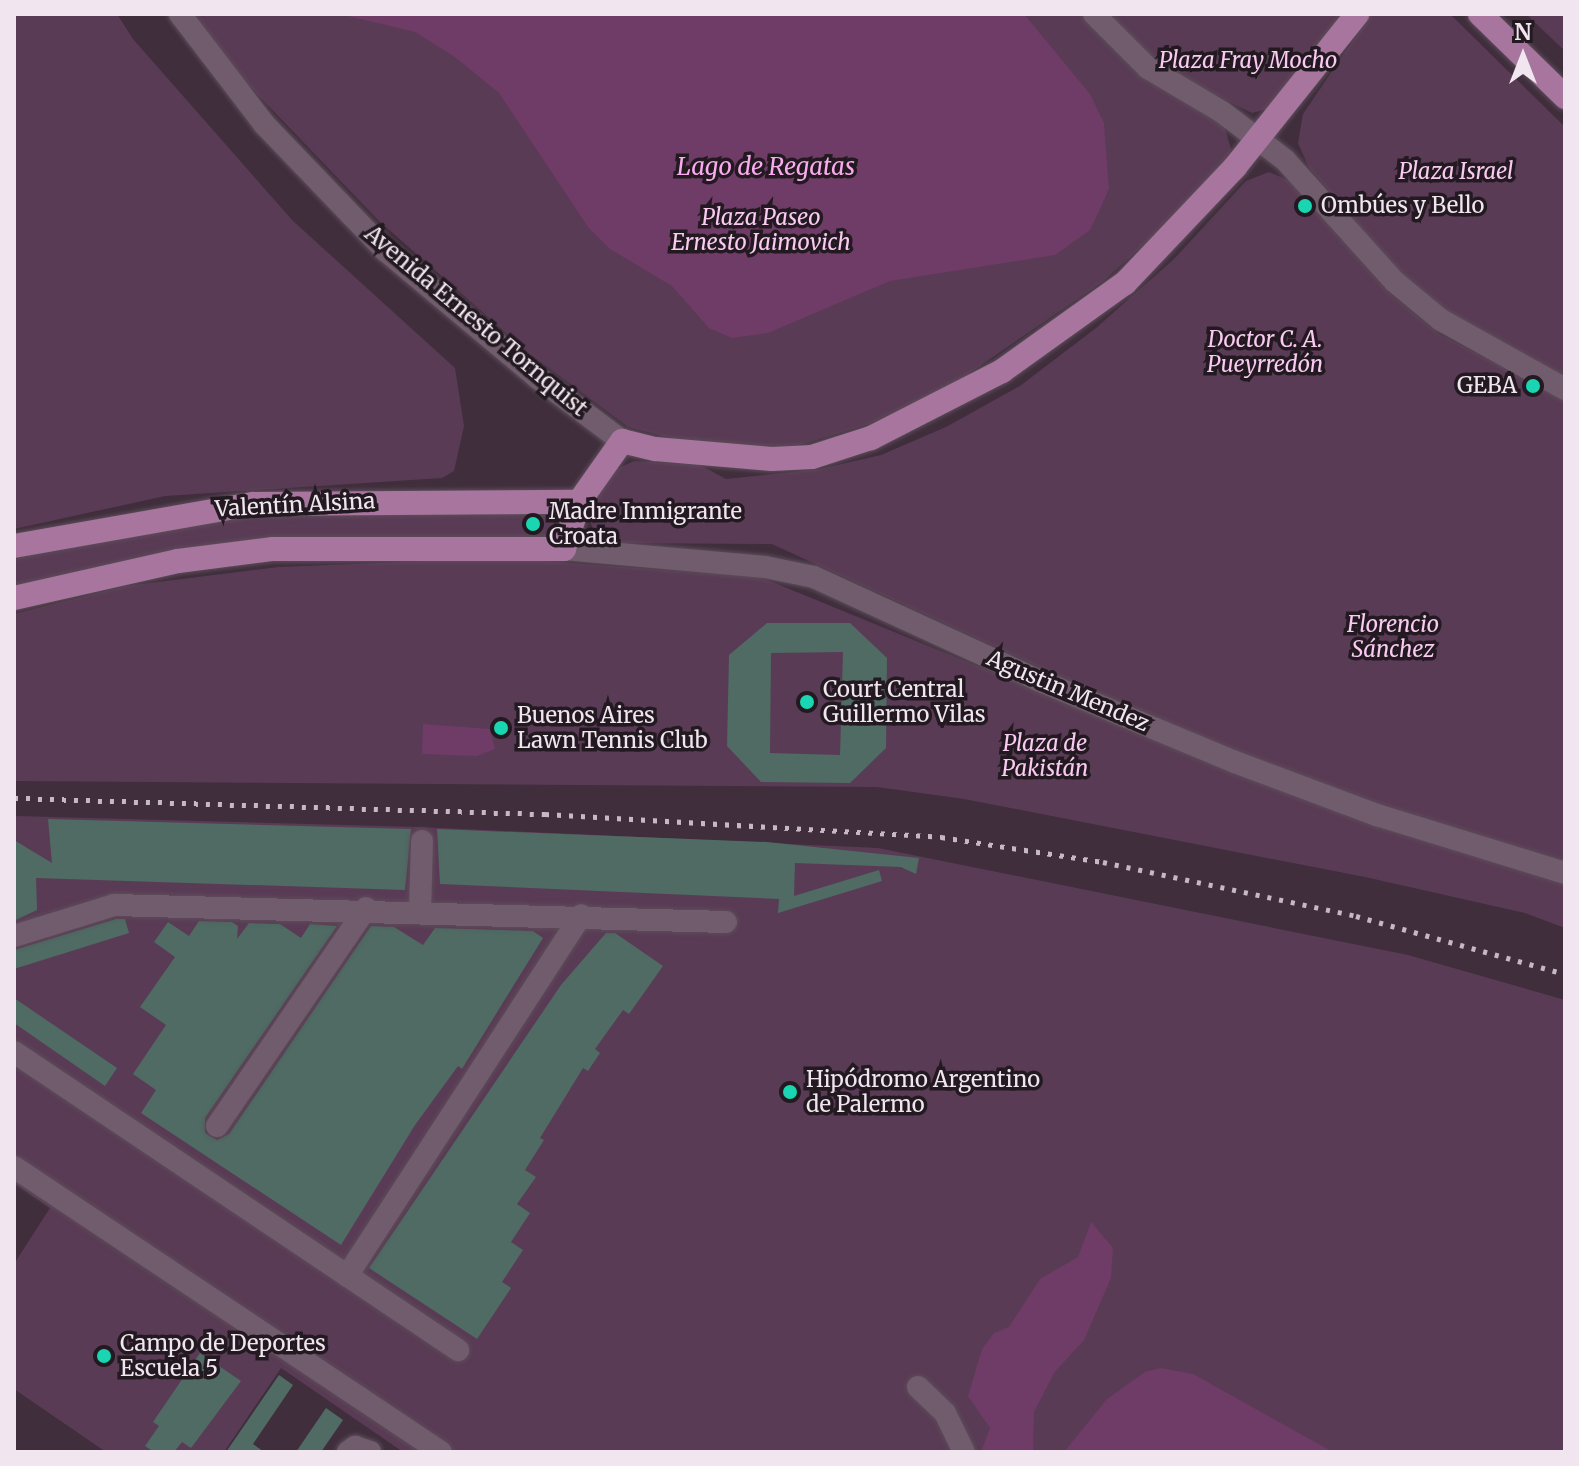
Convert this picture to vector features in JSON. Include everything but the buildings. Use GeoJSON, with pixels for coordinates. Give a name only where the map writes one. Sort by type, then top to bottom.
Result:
{"type":"FeatureCollection","features":[{"type":"Feature","properties":{"kind":"main road"},"geometry":{"type":"LineString","coordinates":[[564,549],[579,502],[622,441],[655,449],[772,459],[823,453],[909,421],[1002,371],[1125,283],[1187,223],[1357,14]]}},
{"type":"Feature","properties":{"kind":"main road"},"geometry":{"type":"LineString","coordinates":[[1480,14],[1565,97]]}},
{"type":"Feature","properties":{"kind":"main road","name":"Valentín Alsina"},"geometry":{"type":"LineString","coordinates":[[14,546],[253,504],[579,502]]}},
{"type":"Feature","properties":{"kind":"main road","name":"Valentín Alsina"},"geometry":{"type":"LineString","coordinates":[[14,598],[178,561],[273,549],[564,549]]}},
{"type":"Feature","properties":{"kind":"street","name":"Avenida Ernesto Tornquist"},"geometry":{"type":"LineString","coordinates":[[180,14],[264,124],[385,250],[622,441]]}},
{"type":"Feature","properties":{"kind":"street"},"geometry":{"type":"LineString","coordinates":[[1094,14],[1148,68],[1285,160],[1395,282],[1430,310],[1565,389]]}},
{"type":"Feature","properties":{"kind":"street","name":"Agustin Mendez"},"geometry":{"type":"LineString","coordinates":[[564,549],[765,567],[814,577],[1038,680],[1235,762],[1377,815],[1565,873]]}},
{"type":"Feature","properties":{"kind":"street"},"geometry":{"type":"LineString","coordinates":[[420,910],[422,841]]}},
{"type":"Feature","properties":{"kind":"street"},"geometry":{"type":"LineString","coordinates":[[14,936],[114,905],[366,908],[726,922]]}},
{"type":"Feature","properties":{"kind":"street"},"geometry":{"type":"LineString","coordinates":[[217,1126],[366,908]]}},
{"type":"Feature","properties":{"kind":"street"},"geometry":{"type":"LineString","coordinates":[[347,1276],[581,915]]}},
{"type":"Feature","properties":{"kind":"street"},"geometry":{"type":"LineString","coordinates":[[14,1052],[458,1350]]}},
{"type":"Feature","properties":{"kind":"street"},"geometry":{"type":"LineString","coordinates":[[14,1167],[441,1452]]}},
{"type":"Feature","properties":{"kind":"street"},"geometry":{"type":"LineString","coordinates":[[918,1387],[945,1413],[964,1452]]}},
{"type":"Feature","properties":{"kind":"street"},"geometry":{"type":"LineString","coordinates":[[348,1452],[355,1447],[370,1452]]}},
{"type":"Feature","properties":{"kind":"green space"},"geometry":{"type":"Polygon","coordinates":[[[14,14],[117,14],[133,39],[293,221],[455,368],[464,426],[454,471],[442,478],[165,496],[14,529],[14,14]]]}},
{"type":"Feature","properties":{"kind":"green space","name":"Plaza Paseo Ernesto Jaimovich"},"geometry":{"type":"Polygon","coordinates":[[[195,14],[1080,14],[1150,78],[1224,124],[1232,153],[1173,219],[1102,282],[952,385],[869,424],[803,444],[776,448],[686,442],[628,427],[529,353],[379,221],[238,74],[195,14]]]}},
{"type":"Feature","properties":{"kind":"green space","name":"Plaza Fray Mocho"},"geometry":{"type":"Polygon","coordinates":[[[1104,14],[1344,14],[1267,109],[1252,113],[1149,62],[1104,14]]]}},
{"type":"Feature","properties":{"kind":"green space","name":"Plaza Israel"},"geometry":{"type":"Polygon","coordinates":[[[1371,14],[1450,14],[1565,127],[1565,377],[1446,313],[1403,277],[1309,168],[1298,143],[1303,114],[1371,14]]]}},
{"type":"Feature","properties":{"kind":"green space"},"geometry":{"type":"Polygon","coordinates":[[[1526,14],[1565,14],[1565,51],[1526,14]]]}},
{"type":"Feature","properties":{"kind":"green space"},"geometry":{"type":"Polygon","coordinates":[[[1269,172],[1288,180],[1387,291],[1439,334],[1565,399],[1565,862],[1409,818],[1163,724],[772,544],[610,543],[595,534],[590,521],[596,495],[610,472],[634,461],[700,465],[726,479],[820,469],[881,455],[946,427],[1020,386],[1096,328],[1174,259],[1246,181],[1269,172]]]}},
{"type":"Feature","properties":{"kind":"green space"},"geometry":{"type":"Polygon","coordinates":[[[551,512],[554,523],[544,540],[407,540],[14,591],[14,559],[102,538],[264,514],[551,512]]]}},
{"type":"Feature","properties":{"kind":"green space","name":"Buenos Aires Lawn Tennis Club"},"geometry":{"type":"Polygon","coordinates":[[[502,558],[760,577],[1148,736],[1565,880],[1565,928],[1525,913],[1365,877],[964,799],[877,787],[14,781],[14,614],[126,586],[279,567],[502,558]]]}},
{"type":"Feature","properties":{"kind":"green space","name":"Hipódromo Argentino de Palermo"},"geometry":{"type":"Polygon","coordinates":[[[14,816],[419,827],[878,848],[1408,955],[1565,1000],[1565,1452],[403,1452],[281,1368],[224,1452],[106,1452],[14,1389],[14,1264],[50,1208],[14,1183],[14,816]]]}},
{"type":"Feature","properties":{"kind":"water","name":"Lago de Regatas"},"geometry":{"type":"Polygon","coordinates":[[[340,14],[1024,14],[1090,94],[1104,123],[1109,189],[1090,230],[1055,255],[890,281],[768,333],[732,338],[709,328],[672,286],[610,249],[588,227],[499,93],[455,57],[415,32],[340,14]]]}},
{"type":"Feature","properties":{"kind":"water"},"geometry":{"type":"Polygon","coordinates":[[[423,724],[490,729],[495,749],[477,756],[422,754],[423,724]]]}},
{"type":"Feature","properties":{"kind":"water"},"geometry":{"type":"Polygon","coordinates":[[[1091,1222],[1113,1248],[1111,1278],[1084,1340],[1054,1373],[1034,1412],[1033,1452],[981,1452],[990,1428],[968,1396],[982,1349],[994,1333],[1009,1327],[1040,1279],[1078,1257],[1091,1222]]]}},
{"type":"Feature","properties":{"kind":"water"},"geometry":{"type":"Polygon","coordinates":[[[1161,1368],[1193,1374],[1333,1452],[1064,1452],[1107,1399],[1145,1372],[1161,1368]]]}},
{"type":"Feature","properties":{"kind":"railway"},"geometry":{"type":"LineString","coordinates":[[14,798],[545,814],[941,837],[1103,862],[1356,916],[1565,974]]}},
{"type":"Feature","properties":{"kind":"place","name":"Ombúes y Bello"},"geometry":{"type":"Point","coordinates":[1305,206]}},
{"type":"Feature","properties":{"kind":"place","name":"GEBA"},"geometry":{"type":"Point","coordinates":[1533,386]}},
{"type":"Feature","properties":{"kind":"place","name":"Madre Inmigrante Croata"},"geometry":{"type":"Point","coordinates":[533,524]}},
{"type":"Feature","properties":{"kind":"place","name":"Court Central Guillermo Vilas"},"geometry":{"type":"Point","coordinates":[807,702]}},
{"type":"Feature","properties":{"kind":"place","name":"Buenos Aires Lawn Tennis Club"},"geometry":{"type":"Point","coordinates":[501,728]}},
{"type":"Feature","properties":{"kind":"place","name":"Hipódromo Argentino de Palermo"},"geometry":{"type":"Point","coordinates":[790,1092]}},
{"type":"Feature","properties":{"kind":"place","name":"Campo de Deportes Escuela 5"},"geometry":{"type":"Point","coordinates":[104,1356]}},
{"type":"Feature","properties":{"kind":"park label","name":"Doctor C. A. Pueyrredón"},"geometry":{"type":"Point","coordinates":[1265,352]}},
{"type":"Feature","properties":{"kind":"park label","name":"Florencio Sánchez"},"geometry":{"type":"Point","coordinates":[1393,636]}},
{"type":"Feature","properties":{"kind":"park label","name":"Plaza de Pakistán"},"geometry":{"type":"Point","coordinates":[1045,756]}}]}
